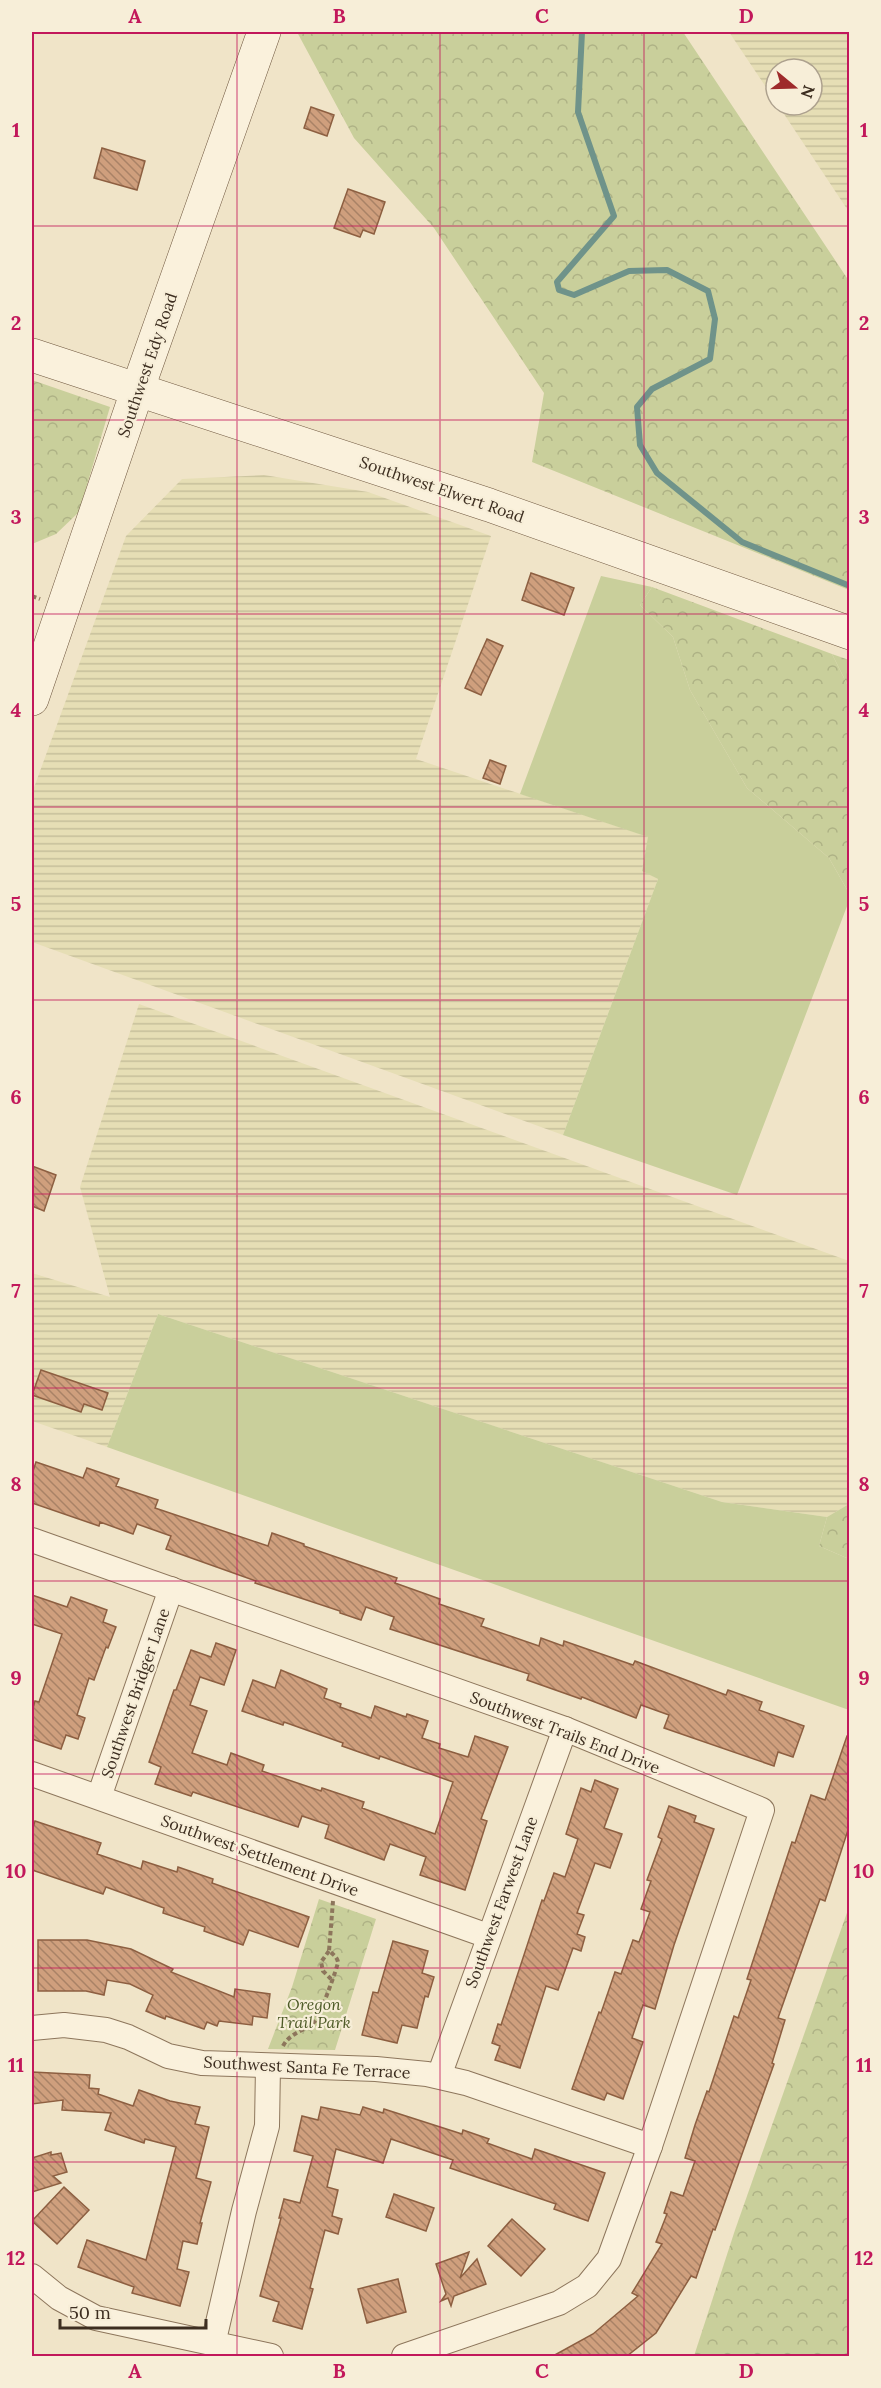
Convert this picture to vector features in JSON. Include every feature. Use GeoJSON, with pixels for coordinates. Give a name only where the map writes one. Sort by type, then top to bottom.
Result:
{"type":"FeatureCollection","features":[{"type":"Feature","properties":{"kind":"main road","name":"Southwest Edy Road"},"geometry":{"type":"LineString","coordinates":[[32,699],[264,32]]}},
{"type":"Feature","properties":{"kind":"main road","name":"Southwest Elwert Road"},"geometry":{"type":"LineString","coordinates":[[32,355],[489,505],[849,633]]}},
{"type":"Feature","properties":{"kind":"street","name":"Southwest Trails End Drive"},"geometry":{"type":"LineString","coordinates":[[32,1540],[565,1729],[762,1810],[650,2146]]}},
{"type":"Feature","properties":{"kind":"street","name":"Southwest Bridger Lane"},"geometry":{"type":"LineString","coordinates":[[99,1797],[171,1589]]}},
{"type":"Feature","properties":{"kind":"street","name":"Southwest Farwest Lane"},"geometry":{"type":"LineString","coordinates":[[439,2076],[565,1729]]}},
{"type":"Feature","properties":{"kind":"street","name":"Southwest Settlement Drive"},"geometry":{"type":"LineString","coordinates":[[32,1774],[488,1936]]}},
{"type":"Feature","properties":{"kind":"street","name":"Southwest Santa Fe Terrace"},"geometry":{"type":"LineString","coordinates":[[32,2028],[86,2026],[128,2037],[168,2056],[186,2060],[275,2066],[376,2068],[439,2076],[466,2083],[650,2146]]}},
{"type":"Feature","properties":{"kind":"street"},"geometry":{"type":"LineString","coordinates":[[213,2344],[244,2211],[267,2126],[275,2066]]}},
{"type":"Feature","properties":{"kind":"street"},"geometry":{"type":"LineString","coordinates":[[404,2356],[560,2303],[586,2286],[609,2259],[650,2146]]}},
{"type":"Feature","properties":{"kind":"street"},"geometry":{"type":"LineString","coordinates":[[32,2276],[59,2298],[96,2318],[271,2356]]}},
{"type":"Feature","properties":{"kind":"path"},"geometry":{"type":"LineString","coordinates":[[331,1979],[323,1971],[321,1962],[329,1951],[336,1883]]}},
{"type":"Feature","properties":{"kind":"path"},"geometry":{"type":"LineString","coordinates":[[275,2066],[286,2041],[318,2018],[338,1962],[329,1951]]}},
{"type":"Feature","properties":{"kind":"shaded area"},"geometry":{"type":"Polygon","coordinates":[[[729,32],[849,32],[849,212],[786,117],[824,117],[824,57],[764,57],[764,84],[729,32]]]}},
{"type":"Feature","properties":{"kind":"shaded area"},"geometry":{"type":"Polygon","coordinates":[[[264,475],[368,492],[491,536],[416,759],[649,837],[642,870],[658,879],[563,1135],[32,942],[32,793],[126,536],[182,479],[264,475]]]}},
{"type":"Feature","properties":{"kind":"shaded area"},"geometry":{"type":"Polygon","coordinates":[[[139,1004],[849,1261],[849,1504],[827,1517],[722,1502],[158,1314],[107,1447],[32,1421],[32,1273],[110,1297],[80,1187],[139,1004]]]}},
{"type":"Feature","properties":{"kind":"green space"},"geometry":{"type":"Polygon","coordinates":[[[297,32],[683,32],[849,281],[849,590],[532,462],[544,393],[434,228],[354,138],[297,32]]]}},
{"type":"Feature","properties":{"kind":"green space"},"geometry":{"type":"Polygon","coordinates":[[[32,380],[110,407],[79,512],[56,534],[32,544],[32,380]]]}},
{"type":"Feature","properties":{"kind":"green space"},"geometry":{"type":"Polygon","coordinates":[[[601,576],[652,587],[640,605],[673,637],[690,690],[747,788],[829,858],[849,893],[849,901],[737,1195],[563,1135],[658,879],[642,871],[648,837],[520,794],[601,576]]]}},
{"type":"Feature","properties":{"kind":"green space"},"geometry":{"type":"Polygon","coordinates":[[[652,587],[832,654],[849,688],[849,893],[829,858],[747,788],[690,690],[673,637],[640,605],[652,587]]]}},
{"type":"Feature","properties":{"kind":"green space"},"geometry":{"type":"Polygon","coordinates":[[[832,654],[849,660],[849,688],[832,654]]]}},
{"type":"Feature","properties":{"kind":"green space"},"geometry":{"type":"Polygon","coordinates":[[[158,1314],[722,1502],[827,1517],[819,1546],[849,1559],[849,1710],[107,1447],[158,1314]]]}},
{"type":"Feature","properties":{"kind":"green space"},"geometry":{"type":"Polygon","coordinates":[[[849,1504],[849,1559],[819,1546],[827,1517],[849,1504]]]}},
{"type":"Feature","properties":{"kind":"green space","name":"Oregon Trail Park"},"geometry":{"type":"Polygon","coordinates":[[[319,1899],[376,1919],[335,2050],[268,2049],[292,1987],[319,1899]]]}},
{"type":"Feature","properties":{"kind":"green space"},"geometry":{"type":"Polygon","coordinates":[[[849,1907],[849,2356],[694,2356],[735,2230],[849,1907]]]}},
{"type":"Feature","properties":{"kind":"building"},"geometry":{"type":"Polygon","coordinates":[[[311,107],[334,115],[327,136],[304,128],[311,107]]]}},
{"type":"Feature","properties":{"kind":"building"},"geometry":{"type":"Polygon","coordinates":[[[102,148],[145,161],[137,190],[94,178],[102,148]]]}},
{"type":"Feature","properties":{"kind":"building"},"geometry":{"type":"Polygon","coordinates":[[[348,189],[385,202],[374,234],[363,230],[360,237],[334,228],[348,189]]]}},
{"type":"Feature","properties":{"kind":"building"},"geometry":{"type":"Polygon","coordinates":[[[531,573],[574,588],[564,615],[522,600],[531,573]]]}},
{"type":"Feature","properties":{"kind":"building"},"geometry":{"type":"Polygon","coordinates":[[[487,639],[503,646],[481,695],[465,688],[487,639]]]}},
{"type":"Feature","properties":{"kind":"building"},"geometry":{"type":"Polygon","coordinates":[[[490,760],[506,766],[500,784],[483,778],[490,760]]]}},
{"type":"Feature","properties":{"kind":"building"},"geometry":{"type":"Polygon","coordinates":[[[32,1166],[56,1175],[44,1211],[32,1206],[32,1166]]]}},
{"type":"Feature","properties":{"kind":"building"},"geometry":{"type":"Polygon","coordinates":[[[41,1370],[108,1393],[102,1410],[84,1404],[81,1412],[32,1395],[41,1370]]]}},
{"type":"Feature","properties":{"kind":"building"},"geometry":{"type":"Polygon","coordinates":[[[36,1462],[83,1478],[87,1468],[119,1479],[116,1486],[158,1500],[155,1508],[268,1546],[272,1533],[397,1578],[395,1583],[440,1599],[439,1604],[484,1619],[481,1626],[539,1646],[541,1638],[563,1646],[564,1641],[633,1665],[635,1661],[726,1695],[728,1690],[762,1702],[759,1710],[804,1726],[793,1757],[778,1752],[774,1766],[664,1728],[669,1715],[641,1705],[636,1718],[582,1697],[581,1699],[527,1680],[529,1674],[390,1629],[394,1617],[366,1607],[361,1620],[255,1583],[256,1581],[166,1549],[171,1536],[137,1524],[133,1534],[100,1522],[99,1526],[32,1503],[32,1474],[36,1462]]]}},
{"type":"Feature","properties":{"kind":"building"},"geometry":{"type":"Polygon","coordinates":[[[32,1595],[67,1607],[71,1597],[107,1610],[103,1622],[116,1627],[94,1680],[89,1678],[77,1715],[85,1718],[78,1739],[66,1735],[61,1749],[32,1739],[32,1712],[35,1701],[39,1702],[62,1634],[32,1624],[32,1595]]]}},
{"type":"Feature","properties":{"kind":"building"},"geometry":{"type":"Polygon","coordinates":[[[216,1643],[236,1650],[224,1685],[200,1677],[190,1705],[207,1711],[192,1753],[227,1765],[231,1753],[264,1765],[262,1771],[321,1791],[322,1788],[364,1802],[362,1808],[435,1834],[453,1782],[380,1756],[379,1759],[342,1746],[343,1743],[284,1722],[283,1725],[242,1711],[253,1680],[275,1688],[281,1670],[327,1689],[324,1698],[341,1704],[340,1707],[371,1718],[375,1706],[406,1717],[407,1714],[428,1721],[422,1738],[440,1744],[439,1748],[468,1757],[475,1736],[508,1747],[481,1819],[487,1821],[465,1890],[420,1875],[426,1857],[390,1844],[384,1860],[325,1838],[329,1825],[302,1816],[298,1827],[193,1792],[191,1796],[155,1784],[161,1767],[149,1762],[174,1690],[176,1690],[191,1650],[211,1657],[216,1643]]]}},
{"type":"Feature","properties":{"kind":"building"},"geometry":{"type":"Polygon","coordinates":[[[847,1736],[849,1736],[849,1827],[825,1901],[820,1899],[778,2018],[785,2020],[772,2063],[774,2064],[696,2278],[691,2276],[656,2333],[627,2356],[553,2356],[593,2334],[638,2296],[632,2293],[662,2244],[656,2242],[667,2214],[664,2213],[671,2192],[683,2196],[695,2161],[685,2158],[695,2125],[707,2091],[709,2092],[734,2016],[738,2018],[751,1980],[747,1979],[792,1842],[795,1843],[811,1795],[825,1800],[847,1736]]]}},
{"type":"Feature","properties":{"kind":"building"},"geometry":{"type":"Polygon","coordinates":[[[595,1780],[618,1789],[604,1828],[622,1834],[610,1868],[595,1863],[577,1913],[584,1915],[577,1934],[585,1937],[581,1951],[573,1948],[558,1990],[546,1986],[520,2068],[495,2060],[500,2046],[492,2043],[498,2024],[501,2025],[542,1900],[544,1901],[554,1873],[565,1877],[578,1839],[566,1834],[581,1788],[591,1792],[595,1780]]]}},
{"type":"Feature","properties":{"kind":"building"},"geometry":{"type":"Polygon","coordinates":[[[669,1806],[696,1816],[694,1822],[714,1829],[674,1945],[655,2009],[643,2005],[632,2038],[643,2042],[623,2099],[607,2093],[604,2100],[572,2089],[615,1972],[621,1974],[633,1940],[639,1942],[650,1912],[641,1909],[651,1881],[647,1880],[662,1839],[658,1837],[669,1806]]]}},
{"type":"Feature","properties":{"kind":"building"},"geometry":{"type":"Polygon","coordinates":[[[35,1821],[101,1843],[97,1854],[141,1869],[143,1861],[177,1872],[178,1867],[213,1879],[212,1883],[309,1917],[298,1947],[249,1930],[243,1945],[204,1931],[205,1927],[163,1913],[164,1908],[106,1887],[103,1894],[32,1870],[32,1831],[35,1821]]]}},
{"type":"Feature","properties":{"kind":"building"},"geometry":{"type":"Polygon","coordinates":[[[38,1940],[87,1940],[131,1949],[173,1969],[171,1972],[234,1997],[235,1989],[270,1994],[267,2018],[253,2016],[252,2025],[219,2021],[217,2026],[207,2022],[204,2029],[166,2016],[165,2019],[146,2011],[153,1995],[130,1984],[107,1980],[104,1995],[86,1991],[38,1991],[38,1940]]]}},
{"type":"Feature","properties":{"kind":"building"},"geometry":{"type":"Polygon","coordinates":[[[393,1941],[428,1951],[422,1973],[434,1977],[428,1997],[425,1996],[417,2028],[402,2025],[397,2043],[362,2035],[373,1992],[378,1993],[393,1941]]]}},
{"type":"Feature","properties":{"kind":"building"},"geometry":{"type":"Polygon","coordinates":[[[32,2072],[90,2075],[89,2088],[99,2089],[98,2094],[133,2106],[139,2090],[170,2101],[200,2107],[195,2124],[209,2127],[196,2178],[211,2182],[197,2244],[183,2241],[177,2269],[189,2272],[180,2306],[132,2293],[134,2287],[78,2267],[87,2240],[146,2260],[176,2147],[145,2139],[144,2143],[105,2130],[111,2113],[62,2110],[63,2100],[32,2104],[32,2072]]]}},
{"type":"Feature","properties":{"kind":"building"},"geometry":{"type":"Polygon","coordinates":[[[321,2107],[360,2115],[363,2107],[383,2113],[384,2109],[462,2134],[463,2130],[489,2139],[487,2143],[532,2159],[535,2149],[605,2173],[588,2221],[554,2209],[556,2204],[450,2168],[453,2160],[391,2139],[383,2163],[336,2149],[327,2187],[338,2190],[332,2216],[342,2219],[338,2234],[325,2230],[302,2329],[273,2321],[279,2302],[260,2296],[284,2199],[300,2203],[313,2156],[294,2151],[302,2116],[318,2120],[321,2107]]]}},
{"type":"Feature","properties":{"kind":"building"},"geometry":{"type":"Polygon","coordinates":[[[51,2152],[51,2155],[61,2153],[67,2172],[53,2176],[61,2183],[32,2192],[32,2158],[51,2152]]]}},
{"type":"Feature","properties":{"kind":"building"},"geometry":{"type":"Polygon","coordinates":[[[64,2187],[89,2210],[57,2244],[32,2221],[64,2187]]]}},
{"type":"Feature","properties":{"kind":"building"},"geometry":{"type":"Polygon","coordinates":[[[394,2194],[434,2208],[426,2231],[386,2217],[394,2194]]]}},
{"type":"Feature","properties":{"kind":"building"},"geometry":{"type":"Polygon","coordinates":[[[512,2219],[545,2249],[521,2276],[488,2246],[512,2219]]]}},
{"type":"Feature","properties":{"kind":"building"},"geometry":{"type":"Polygon","coordinates":[[[469,2252],[460,2278],[477,2259],[486,2284],[454,2296],[451,2306],[448,2298],[441,2301],[446,2294],[436,2264],[469,2252]]]}},
{"type":"Feature","properties":{"kind":"building"},"geometry":{"type":"Polygon","coordinates":[[[398,2279],[406,2312],[367,2323],[358,2289],[398,2279]]]}},
{"type":"Feature","properties":{"kind":"waterway"},"geometry":{"type":"LineString","coordinates":[[582,32],[578,112],[614,216],[557,282],[559,290],[574,295],[629,271],[667,270],[708,291],[715,319],[710,359],[652,389],[637,407],[640,445],[657,473],[742,542],[850,586]]}}]}
